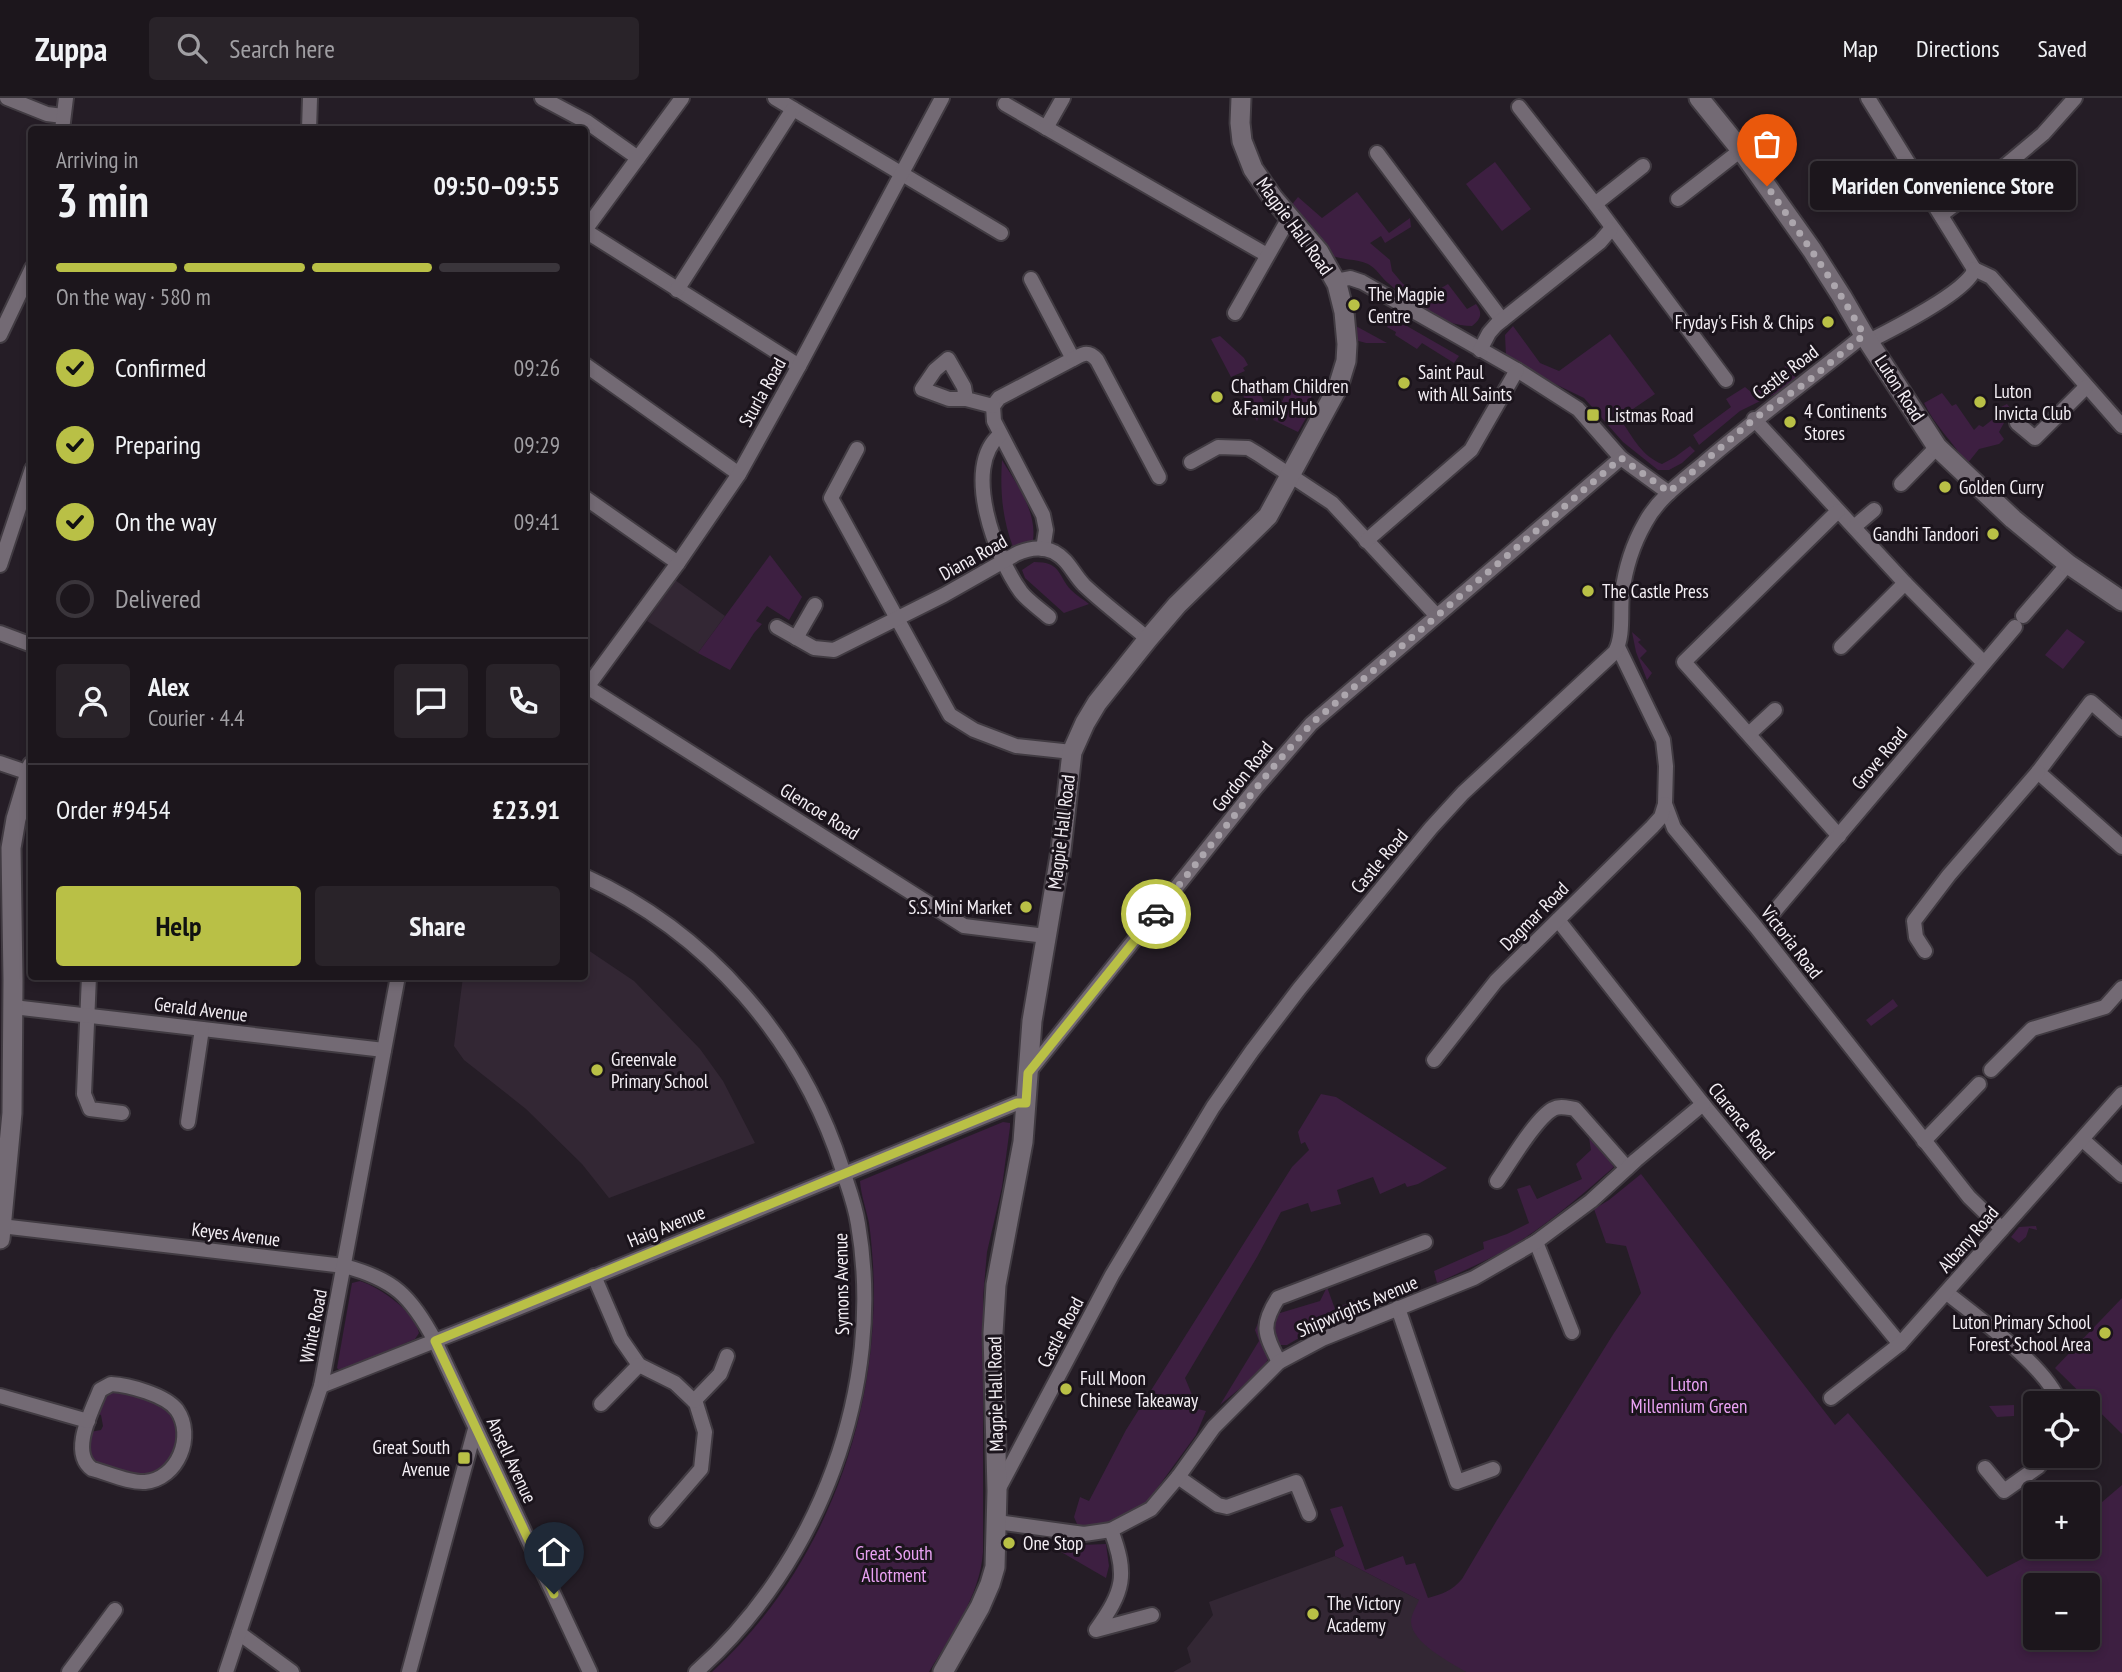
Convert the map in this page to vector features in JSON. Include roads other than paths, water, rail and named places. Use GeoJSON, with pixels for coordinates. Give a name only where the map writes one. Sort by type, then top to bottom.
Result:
{"type":"FeatureCollection","features":[{"type":"Feature","properties":{"kind":"street"},"geometry":{"type":"LineString","coordinates":[[7,98],[49,114],[63,123],[66,98]]}},
{"type":"Feature","properties":{"kind":"street"},"geometry":{"type":"LineString","coordinates":[[309,126],[310,98]]}},
{"type":"Feature","properties":{"kind":"street"},"geometry":{"type":"LineString","coordinates":[[542,98],[587,122],[638,158]]}},
{"type":"Feature","properties":{"kind":"street"},"geometry":{"type":"LineString","coordinates":[[588,226],[682,98]]}},
{"type":"Feature","properties":{"kind":"street"},"geometry":{"type":"LineString","coordinates":[[775,98],[1001,233]]}},
{"type":"Feature","properties":{"kind":"street","name":"Sturla Road"},"geometry":{"type":"LineString","coordinates":[[588,683],[678,563],[738,474],[799,366],[942,98]]}},
{"type":"Feature","properties":{"kind":"street"},"geometry":{"type":"LineString","coordinates":[[1046,128],[1063,98]]}},
{"type":"Feature","properties":{"kind":"street","name":"Magpie Hall Road"},"geometry":{"type":"LineString","coordinates":[[943,1672],[974,1618],[990,1584],[997,1558],[993,1337],[995,1299],[1016,1185],[1032,1021],[1061,850],[1072,752],[1084,723],[1148,639],[1177,605],[1268,516],[1338,387],[1346,361],[1344,312],[1335,281],[1320,252],[1289,218],[1258,177],[1244,150],[1241,98]]}},
{"type":"Feature","properties":{"kind":"street","name":"Luton Road"},"geometry":{"type":"LineString","coordinates":[[1699,98],[1741,150],[1812,250],[1937,447],[2013,519],[2068,564],[2122,601]]}},
{"type":"Feature","properties":{"kind":"street"},"geometry":{"type":"LineString","coordinates":[[1868,98],[1974,269],[1991,277],[2122,426]]}},
{"type":"Feature","properties":{"kind":"street"},"geometry":{"type":"LineString","coordinates":[[1941,215],[2043,134],[2074,98]]}},
{"type":"Feature","properties":{"kind":"street"},"geometry":{"type":"LineString","coordinates":[[1005,104],[1267,255]]}},
{"type":"Feature","properties":{"kind":"street"},"geometry":{"type":"LineString","coordinates":[[1519,107],[1726,380]]}},
{"type":"Feature","properties":{"kind":"street"},"geometry":{"type":"LineString","coordinates":[[677,290],[793,109]]}},
{"type":"Feature","properties":{"kind":"street"},"geometry":{"type":"LineString","coordinates":[[1678,199],[1741,150]]}},
{"type":"Feature","properties":{"kind":"street"},"geometry":{"type":"LineString","coordinates":[[1377,153],[1503,320]]}},
{"type":"Feature","properties":{"kind":"street"},"geometry":{"type":"LineString","coordinates":[[1595,204],[1643,166]]}},
{"type":"Feature","properties":{"kind":"street"},"geometry":{"type":"LineString","coordinates":[[1235,313],[1289,218]]}},
{"type":"Feature","properties":{"kind":"street"},"geometry":{"type":"LineString","coordinates":[[1480,350],[1491,331],[1600,242],[1611,229]]}},
{"type":"Feature","properties":{"kind":"street"},"geometry":{"type":"LineString","coordinates":[[588,232],[799,366]]}},
{"type":"Feature","properties":{"kind":"street","name":"Castle Road"},"geometry":{"type":"LineString","coordinates":[[997,1491],[1112,1275],[1213,1107],[1252,1051],[1431,828],[1463,793],[1618,647],[1623,589],[1633,549],[1646,521],[1669,492],[1754,419],[1866,338],[1887,332],[1956,291],[1973,276],[1974,269]]}},
{"type":"Feature","properties":{"kind":"street"},"geometry":{"type":"LineString","coordinates":[[0,335],[28,276]]}},
{"type":"Feature","properties":{"kind":"street"},"geometry":{"type":"LineString","coordinates":[[1335,281],[1350,278],[1362,282],[1517,370],[1578,409],[1621,458],[1669,492]]}},
{"type":"Feature","properties":{"kind":"street"},"geometry":{"type":"LineString","coordinates":[[1031,279],[1073,359]]}},
{"type":"Feature","properties":{"kind":"street"},"geometry":{"type":"LineString","coordinates":[[1148,639],[1083,584],[1065,560],[1043,549],[1046,530],[1043,514],[1000,435],[993,419],[993,406],[999,398],[1073,359],[1090,354],[1097,360],[1159,477]]}},
{"type":"Feature","properties":{"kind":"street"},"geometry":{"type":"LineString","coordinates":[[588,366],[738,474]]}},
{"type":"Feature","properties":{"kind":"street"},"geometry":{"type":"LineString","coordinates":[[1366,541],[1471,450],[1517,370]]}},
{"type":"Feature","properties":{"kind":"street"},"geometry":{"type":"LineString","coordinates":[[2017,423],[2035,438],[2086,387]]}},
{"type":"Feature","properties":{"kind":"street"},"geometry":{"type":"LineString","coordinates":[[966,398],[993,406]]}},
{"type":"Feature","properties":{"kind":"street"},"geometry":{"type":"LineString","coordinates":[[1754,419],[1905,583],[1984,663]]}},
{"type":"Feature","properties":{"kind":"street"},"geometry":{"type":"LineString","coordinates":[[1000,435],[988,450],[984,481],[987,514],[1002,561],[1022,594],[1049,617]]}},
{"type":"Feature","properties":{"kind":"street"},"geometry":{"type":"LineString","coordinates":[[1191,463],[1218,447],[1248,448],[1291,474],[1332,503],[1436,615]]}},
{"type":"Feature","properties":{"kind":"street"},"geometry":{"type":"LineString","coordinates":[[1901,484],[1937,447]]}},
{"type":"Feature","properties":{"kind":"street"},"geometry":{"type":"LineString","coordinates":[[857,449],[831,498],[950,715],[974,730],[1016,746],[1072,752]]}},
{"type":"Feature","properties":{"kind":"street","name":"Gordon Road"},"geometry":{"type":"LineString","coordinates":[[1028,1073],[1296,739],[1436,615],[1621,458]]}},
{"type":"Feature","properties":{"kind":"street"},"geometry":{"type":"LineString","coordinates":[[0,565],[28,481]]}},
{"type":"Feature","properties":{"kind":"street"},"geometry":{"type":"LineString","coordinates":[[588,500],[678,563]]}},
{"type":"Feature","properties":{"kind":"street"},"geometry":{"type":"LineString","coordinates":[[1854,527],[1874,510]]}},
{"type":"Feature","properties":{"kind":"street"},"geometry":{"type":"LineString","coordinates":[[1838,511],[1684,662],[1839,836]]}},
{"type":"Feature","properties":{"kind":"street","name":"Diana Road"},"geometry":{"type":"LineString","coordinates":[[777,628],[814,648],[834,650],[944,595],[1002,561],[1028,549],[1043,549]]}},
{"type":"Feature","properties":{"kind":"street","name":"Grove Road"},"geometry":{"type":"LineString","coordinates":[[1773,913],[2068,564]]}},
{"type":"Feature","properties":{"kind":"street"},"geometry":{"type":"LineString","coordinates":[[1840,647],[1905,583]]}},
{"type":"Feature","properties":{"kind":"street"},"geometry":{"type":"LineString","coordinates":[[796,638],[816,605]]}},
{"type":"Feature","properties":{"kind":"street"},"geometry":{"type":"LineString","coordinates":[[0,633],[28,644]]}},
{"type":"Feature","properties":{"kind":"street","name":"Victoria Road"},"geometry":{"type":"LineString","coordinates":[[1618,647],[1664,740],[1665,804],[1674,828],[1756,927],[1969,1197],[2002,1229]]}},
{"type":"Feature","properties":{"kind":"street","name":"Glencoe Road"},"geometry":{"type":"LineString","coordinates":[[588,687],[964,926],[1046,936]]}},
{"type":"Feature","properties":{"kind":"street"},"geometry":{"type":"LineString","coordinates":[[1925,951],[1916,937],[1914,921],[1949,875],[2038,772],[2091,702],[2122,729]]}},
{"type":"Feature","properties":{"kind":"street"},"geometry":{"type":"LineString","coordinates":[[1749,734],[1774,710]]}},
{"type":"Feature","properties":{"kind":"street"},"geometry":{"type":"LineString","coordinates":[[0,763],[28,770]]}},
{"type":"Feature","properties":{"kind":"street"},"geometry":{"type":"LineString","coordinates":[[2038,772],[2122,847]]}},
{"type":"Feature","properties":{"kind":"street"},"geometry":{"type":"LineString","coordinates":[[1,1232],[10,1139],[6,1076],[13,1007],[11,848],[16,819],[28,781]]}},
{"type":"Feature","properties":{"kind":"street","name":"Dagmar Road"},"geometry":{"type":"LineString","coordinates":[[1434,1060],[1496,981],[1653,827],[1661,817],[1665,804]]}},
{"type":"Feature","properties":{"kind":"street","name":"Symons Avenue"},"geometry":{"type":"LineString","coordinates":[[588,878],[654,915],[708,956],[750,999],[790,1056],[810,1090],[833,1140],[852,1196],[862,1244],[863,1331],[854,1396],[837,1459],[815,1513],[792,1556],[750,1616],[696,1672]]}},
{"type":"Feature","properties":{"kind":"street","name":"Clarence Road"},"geometry":{"type":"LineString","coordinates":[[1558,920],[1703,1104],[1900,1345]]}},
{"type":"Feature","properties":{"kind":"street"},"geometry":{"type":"LineString","coordinates":[[89,980],[84,1094],[90,1109],[122,1113]]}},
{"type":"Feature","properties":{"kind":"street","name":"White Road"},"geometry":{"type":"LineString","coordinates":[[226,1672],[321,1386],[397,980]]}},
{"type":"Feature","properties":{"kind":"street"},"geometry":{"type":"LineString","coordinates":[[1991,1070],[2032,1029],[2105,1007],[2122,988]]}},
{"type":"Feature","properties":{"kind":"street","name":"Gerald Avenue"},"geometry":{"type":"LineString","coordinates":[[13,1007],[384,1050]]}},
{"type":"Feature","properties":{"kind":"street"},"geometry":{"type":"LineString","coordinates":[[188,1122],[202,1029]]}},
{"type":"Feature","properties":{"kind":"street"},"geometry":{"type":"LineString","coordinates":[[1924,1141],[1979,1084]]}},
{"type":"Feature","properties":{"kind":"street","name":"Albany Road"},"geometry":{"type":"LineString","coordinates":[[1831,1398],[1900,1345],[2122,1094]]}},
{"type":"Feature","properties":{"kind":"street","name":"Haig Avenue"},"geometry":{"type":"LineString","coordinates":[[321,1386],[1017,1103],[1026,1103]]}},
{"type":"Feature","properties":{"kind":"street","name":"Shipwrights Avenue"},"geometry":{"type":"LineString","coordinates":[[997,1521],[1084,1534],[1111,1530],[1151,1509],[1214,1427],[1279,1363],[1322,1339],[1474,1278],[1535,1242],[1591,1202],[1703,1104]]}},
{"type":"Feature","properties":{"kind":"street"},"geometry":{"type":"LineString","coordinates":[[1497,1181],[1536,1126],[1552,1109],[1564,1107],[1575,1110],[1627,1168]]}},
{"type":"Feature","properties":{"kind":"street"},"geometry":{"type":"LineString","coordinates":[[2083,1140],[2122,1175]]}},
{"type":"Feature","properties":{"kind":"street","name":"Keyes Avenue"},"geometry":{"type":"LineString","coordinates":[[1,1232],[344,1266],[368,1273],[402,1292],[422,1317],[435,1341]]}},
{"type":"Feature","properties":{"kind":"street"},"geometry":{"type":"LineString","coordinates":[[1279,1363],[1266,1331],[1266,1316],[1278,1298],[1425,1242]]}},
{"type":"Feature","properties":{"kind":"street"},"geometry":{"type":"LineString","coordinates":[[1535,1242],[1572,1332]]}},
{"type":"Feature","properties":{"kind":"street"},"geometry":{"type":"LineString","coordinates":[[594,1276],[621,1339],[639,1365],[674,1383],[696,1403],[705,1432],[701,1469],[657,1520]]}},
{"type":"Feature","properties":{"kind":"street"},"geometry":{"type":"LineString","coordinates":[[1947,1293],[2027,1360],[2055,1391]]}},
{"type":"Feature","properties":{"kind":"street"},"geometry":{"type":"LineString","coordinates":[[1398,1308],[1457,1482],[1493,1469]]}},
{"type":"Feature","properties":{"kind":"street","name":"Ansell Avenue"},"geometry":{"type":"LineString","coordinates":[[435,1341],[590,1672]]}},
{"type":"Feature","properties":{"kind":"street"},"geometry":{"type":"LineString","coordinates":[[694,1401],[720,1374],[727,1356]]}},
{"type":"Feature","properties":{"kind":"street"},"geometry":{"type":"LineString","coordinates":[[601,1404],[639,1365]]}},
{"type":"Feature","properties":{"kind":"street"},"geometry":{"type":"LineString","coordinates":[[111,1384],[123,1385],[161,1398],[176,1409],[184,1431],[184,1445],[169,1472],[159,1478],[139,1482],[86,1465],[81,1454],[88,1421],[100,1390],[111,1384]]}},
{"type":"Feature","properties":{"kind":"street"},"geometry":{"type":"LineString","coordinates":[[0,1396],[88,1421]]}},
{"type":"Feature","properties":{"kind":"street"},"geometry":{"type":"LineString","coordinates":[[409,1672],[475,1429]]}},
{"type":"Feature","properties":{"kind":"street"},"geometry":{"type":"LineString","coordinates":[[1985,1468],[2004,1492],[2037,1468]]}},
{"type":"Feature","properties":{"kind":"street"},"geometry":{"type":"LineString","coordinates":[[1178,1476],[1218,1505],[1227,1507],[1296,1482],[1309,1514]]}},
{"type":"Feature","properties":{"kind":"street"},"geometry":{"type":"LineString","coordinates":[[1111,1530],[1121,1556],[1120,1581],[1114,1604],[1096,1630],[1152,1615]]}},
{"type":"Feature","properties":{"kind":"street"},"geometry":{"type":"LineString","coordinates":[[68,1672],[115,1609]]}},
{"type":"Feature","properties":{"kind":"street"},"geometry":{"type":"LineString","coordinates":[[239,1633],[292,1672]]}},
{"type":"Feature","properties":{"kind":"place","name":"Mariden Convenience Store"},"geometry":{"type":"Point","coordinates":[1767,186]}},
{"type":"Feature","properties":{"kind":"place","name":"The Magpie Centre"},"geometry":{"type":"Point","coordinates":[1354,305]}},
{"type":"Feature","properties":{"kind":"place","name":"Fryday's Fish & Chips"},"geometry":{"type":"Point","coordinates":[1828,322]}},
{"type":"Feature","properties":{"kind":"place","name":"Saint Paul with All Saints"},"geometry":{"type":"Point","coordinates":[1404,383]}},
{"type":"Feature","properties":{"kind":"place","name":"Chatham Children &Family Hub"},"geometry":{"type":"Point","coordinates":[1217,397]}},
{"type":"Feature","properties":{"kind":"place","name":"Luton Invicta Club"},"geometry":{"type":"Point","coordinates":[1980,402]}},
{"type":"Feature","properties":{"kind":"place","name":"Listmas Road"},"geometry":{"type":"Point","coordinates":[1593,415]}},
{"type":"Feature","properties":{"kind":"place","name":"4 Continents Stores"},"geometry":{"type":"Point","coordinates":[1790,422]}},
{"type":"Feature","properties":{"kind":"place","name":"Golden Curry"},"geometry":{"type":"Point","coordinates":[1945,487]}},
{"type":"Feature","properties":{"kind":"place","name":"Gandhi Tandoori"},"geometry":{"type":"Point","coordinates":[1993,534]}},
{"type":"Feature","properties":{"kind":"place","name":"The Castle Press"},"geometry":{"type":"Point","coordinates":[1588,591]}},
{"type":"Feature","properties":{"kind":"place","name":"S.S. Mini Market"},"geometry":{"type":"Point","coordinates":[1026,907]}},
{"type":"Feature","properties":{"kind":"place","name":"Greenvale Primary School"},"geometry":{"type":"Point","coordinates":[597,1070]}},
{"type":"Feature","properties":{"kind":"place","name":"Luton Primary School Forest School Area"},"geometry":{"type":"Point","coordinates":[2105,1333]}},
{"type":"Feature","properties":{"kind":"place","name":"Full Moon Chinese Takeaway"},"geometry":{"type":"Point","coordinates":[1066,1389]}},
{"type":"Feature","properties":{"kind":"place","name":"Great South Avenue"},"geometry":{"type":"Point","coordinates":[464,1458]}},
{"type":"Feature","properties":{"kind":"place","name":"One Stop"},"geometry":{"type":"Point","coordinates":[1009,1543]}},
{"type":"Feature","properties":{"kind":"place","name":"The Victory Academy"},"geometry":{"type":"Point","coordinates":[1313,1614]}},
{"type":"Feature","properties":{"kind":"park label","name":"Luton Millennium Green"},"geometry":{"type":"Point","coordinates":[1689,1395]}},
{"type":"Feature","properties":{"kind":"park label","name":"Great South Allotment"},"geometry":{"type":"Point","coordinates":[894,1564]}}]}
